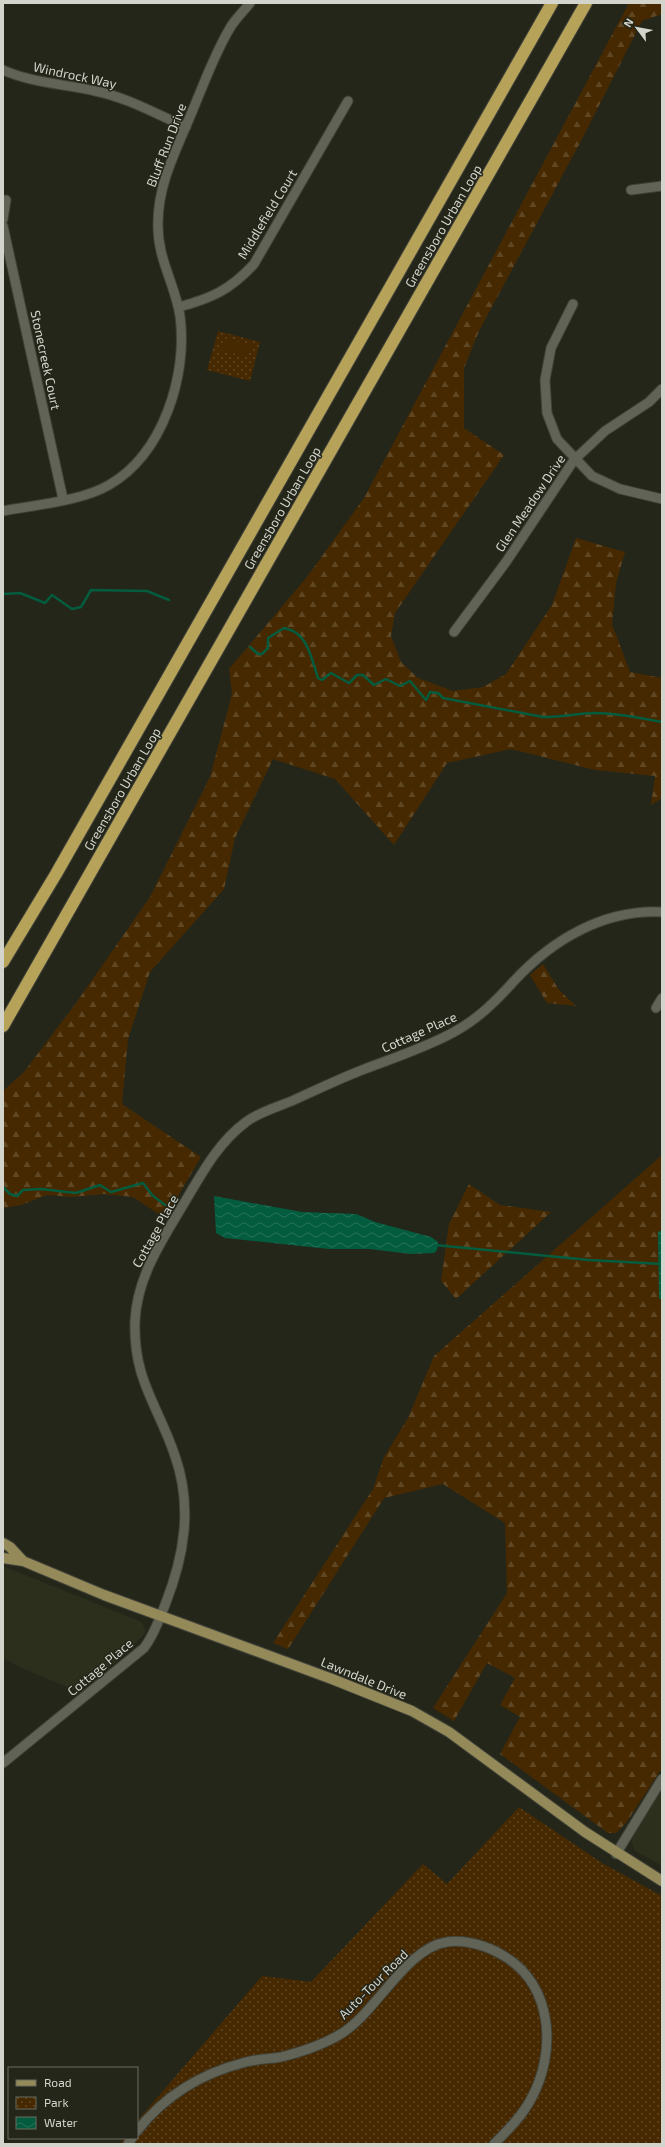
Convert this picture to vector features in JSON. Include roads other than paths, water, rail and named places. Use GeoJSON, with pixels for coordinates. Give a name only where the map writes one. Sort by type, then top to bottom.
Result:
{"type":"FeatureCollection","features":[{"type":"Feature","properties":{"kind":"highway","name":"Greensboro Urban Loop"},"geometry":{"type":"LineString","coordinates":[[5,959],[56,874],[552,3]]}},
{"type":"Feature","properties":{"kind":"highway","name":"Greensboro Urban Loop"},"geometry":{"type":"LineString","coordinates":[[3,1026],[586,3]]}},
{"type":"Feature","properties":{"kind":"highway"},"geometry":{"type":"LineString","coordinates":[[3,1035],[20,996]]}},
{"type":"Feature","properties":{"kind":"main road","name":"Lawndale Drive"},"geometry":{"type":"LineString","coordinates":[[3,1543],[10,1547],[23,1561]]}},
{"type":"Feature","properties":{"kind":"main road","name":"Lawndale Drive"},"geometry":{"type":"LineString","coordinates":[[3,1558],[23,1561],[161,1617],[332,1679],[412,1711],[465,1743],[616,1854],[662,1881]]}},
{"type":"Feature","properties":{"kind":"street","name":"Bluff Run Drive"},"geometry":{"type":"LineString","coordinates":[[3,511],[87,494],[109,485],[131,468],[149,446],[166,416],[177,383],[183,345],[179,307],[162,258],[158,240],[160,200],[165,176],[221,44],[231,27],[250,3]]}},
{"type":"Feature","properties":{"kind":"street","name":"Windrock Way"},"geometry":{"type":"LineString","coordinates":[[3,70],[16,76],[114,96],[186,127]]}},
{"type":"Feature","properties":{"kind":"street","name":"Middlefield Court"},"geometry":{"type":"LineString","coordinates":[[179,307],[209,299],[239,280],[254,264],[348,101]]}},
{"type":"Feature","properties":{"kind":"street"},"geometry":{"type":"LineString","coordinates":[[631,190],[662,186]]}},
{"type":"Feature","properties":{"kind":"street"},"geometry":{"type":"LineString","coordinates":[[3,219],[6,200]]}},
{"type":"Feature","properties":{"kind":"street","name":"Stonecreek Court"},"geometry":{"type":"LineString","coordinates":[[3,226],[63,499]]}},
{"type":"Feature","properties":{"kind":"street"},"geometry":{"type":"LineString","coordinates":[[573,304],[551,348],[545,380],[547,414],[557,439],[574,460],[592,476],[620,489],[662,499]]}},
{"type":"Feature","properties":{"kind":"street","name":"Glen Meadow Drive"},"geometry":{"type":"LineString","coordinates":[[454,632],[506,562],[574,460],[606,431],[649,402],[662,389]]}},
{"type":"Feature","properties":{"kind":"street","name":"Cottage Place"},"geometry":{"type":"LineString","coordinates":[[3,1763],[138,1653],[153,1635],[178,1570],[182,1551],[185,1515],[184,1494],[175,1456],[141,1377],[135,1339],[137,1304],[145,1275],[152,1258],[211,1159],[230,1135],[248,1120],[361,1071],[436,1042],[466,1025],[498,1000],[514,981],[541,956],[588,926],[619,915],[644,911],[662,912]]}},
{"type":"Feature","properties":{"kind":"street"},"geometry":{"type":"LineString","coordinates":[[656,1008],[662,998]]}},
{"type":"Feature","properties":{"kind":"street"},"geometry":{"type":"LineString","coordinates":[[616,1854],[662,1779]]}},
{"type":"Feature","properties":{"kind":"street","name":"Auto-Tour Road"},"geometry":{"type":"LineString","coordinates":[[138,2130],[163,2103],[195,2080],[216,2070],[247,2062],[280,2057],[300,2052],[322,2044],[341,2034],[368,2010],[420,1955],[432,1947],[445,1942],[456,1941],[484,1947],[511,1960],[533,1985],[546,2017],[545,2060],[539,2080],[531,2099],[515,2122],[494,2144]]}},
{"type":"Feature","properties":{"kind":"water"},"geometry":{"type":"Polygon","coordinates":[[[214,1196],[302,1212],[356,1214],[375,1222],[431,1237],[438,1242],[437,1250],[434,1253],[411,1254],[369,1249],[329,1249],[225,1238],[216,1233],[214,1196]]]}},
{"type":"Feature","properties":{"kind":"water"},"geometry":{"type":"Polygon","coordinates":[[[662,1230],[662,1299],[659,1299],[658,1232],[662,1230]]]}},
{"type":"Feature","properties":{"kind":"waterway"},"geometry":{"type":"LineString","coordinates":[[3,594],[20,593],[45,603],[52,595],[72,609],[81,607],[91,590],[147,591],[169,600]]}},
{"type":"Feature","properties":{"kind":"waterway"},"geometry":{"type":"LineString","coordinates":[[250,647],[258,654],[262,654],[268,648],[268,638],[284,628],[292,630],[303,640],[310,654],[318,678],[322,680],[331,673],[349,683],[357,675],[363,675],[374,685],[386,679],[400,686],[410,681],[426,700],[430,692],[438,693],[443,698],[543,717],[603,713],[662,722]]}},
{"type":"Feature","properties":{"kind":"waterway"},"geometry":{"type":"LineString","coordinates":[[3,1187],[10,1194],[17,1196],[23,1190],[41,1189],[76,1193],[100,1185],[111,1192],[143,1183],[152,1195],[165,1205]]}},
{"type":"Feature","properties":{"kind":"waterway"},"geometry":{"type":"LineString","coordinates":[[435,1245],[589,1260],[662,1264]]}}]}
